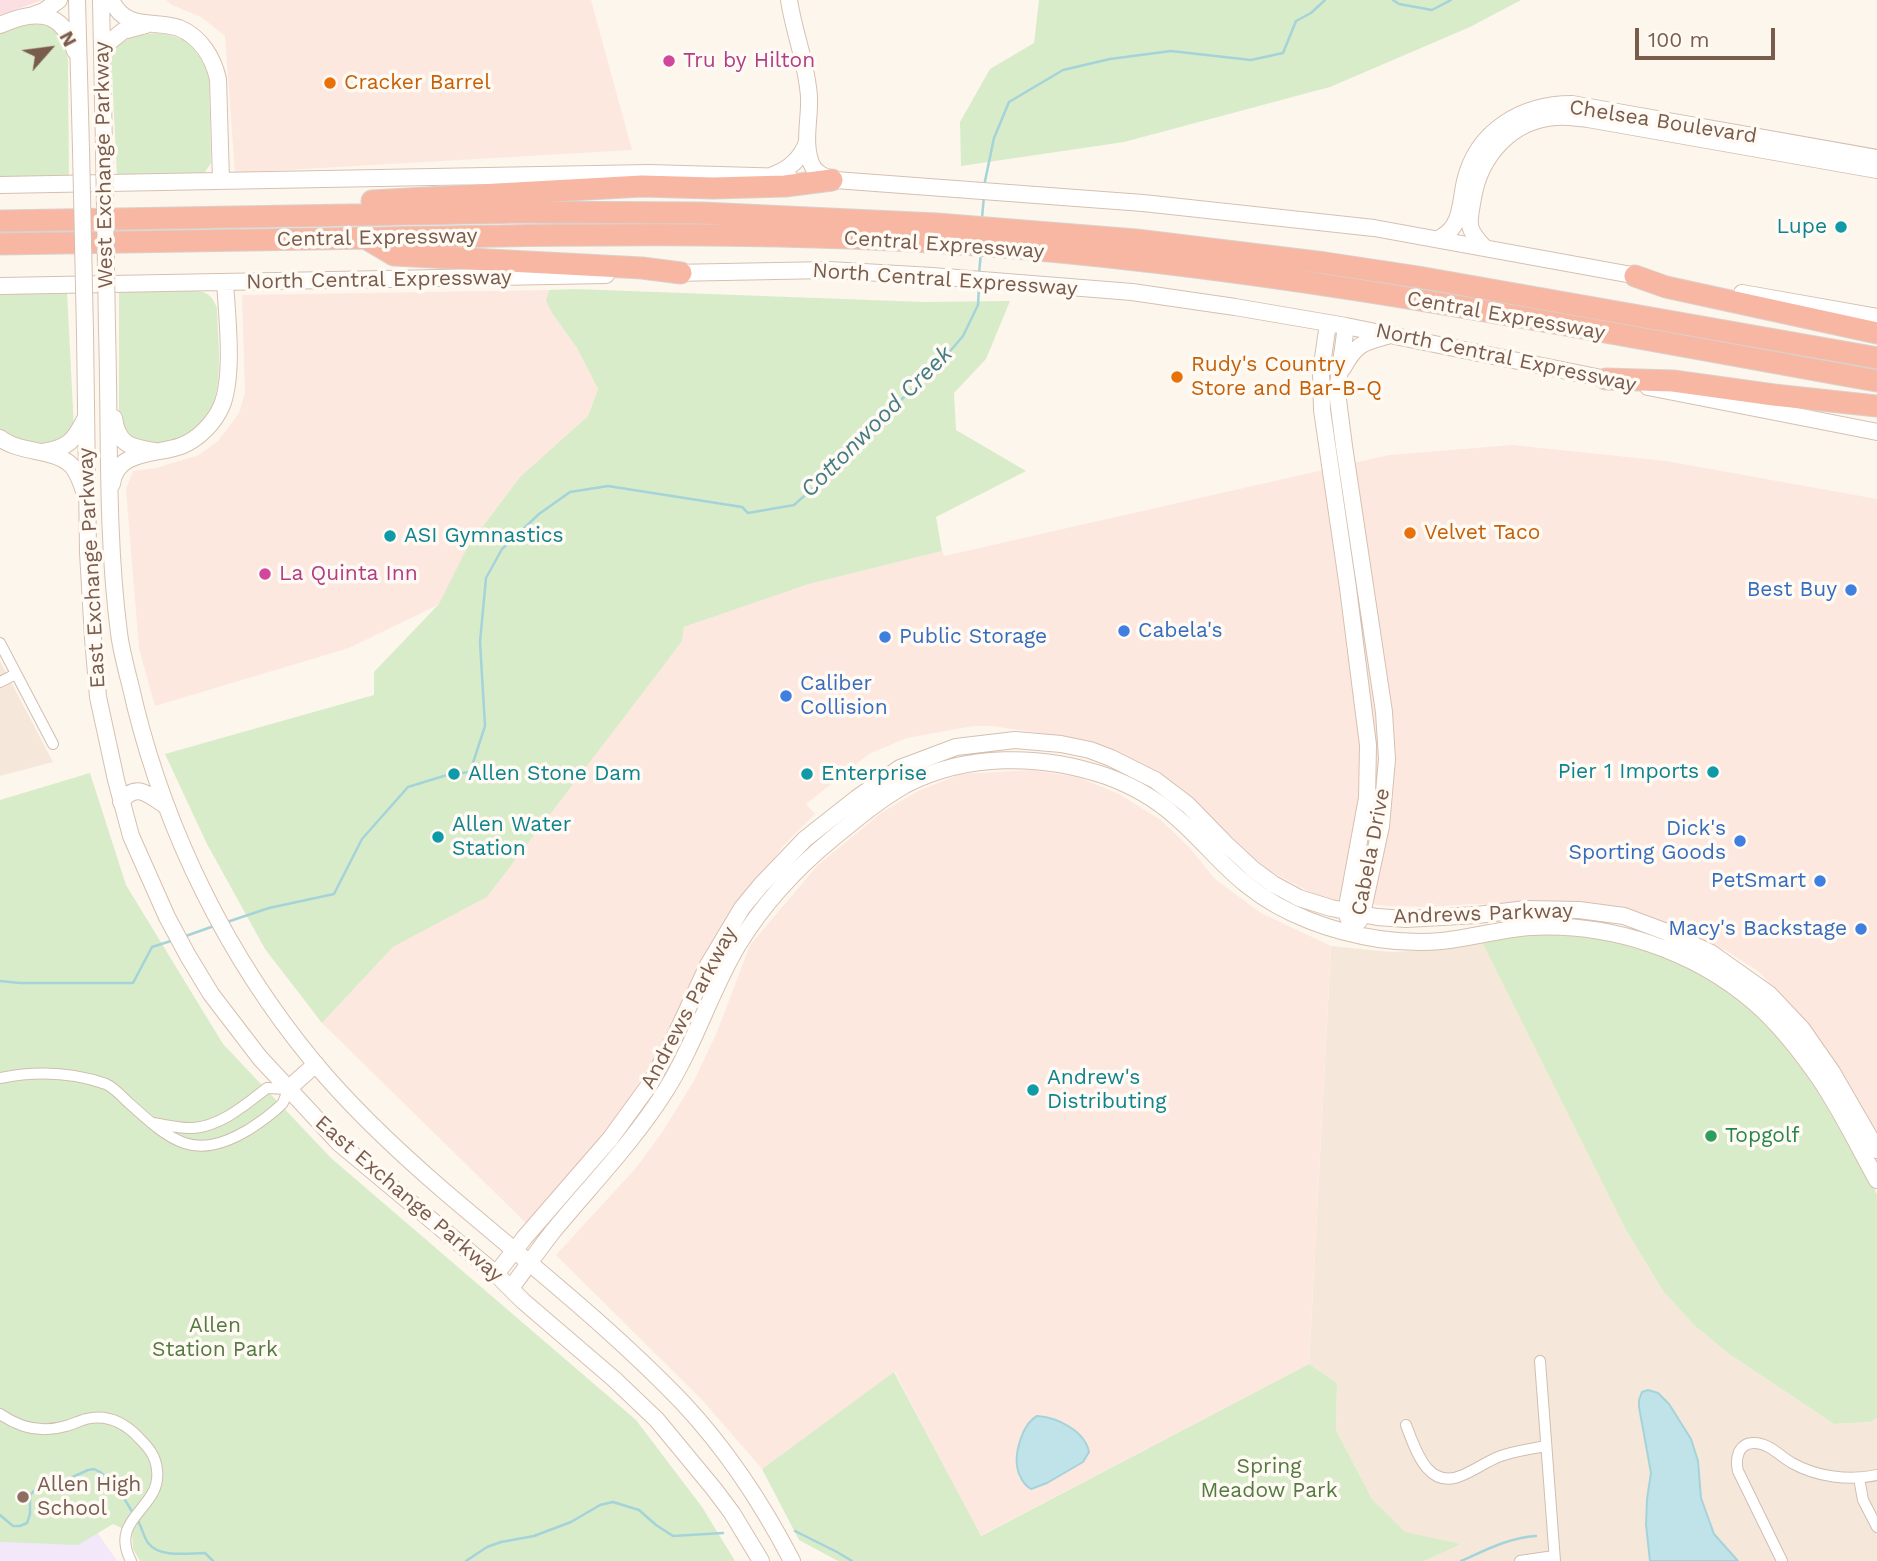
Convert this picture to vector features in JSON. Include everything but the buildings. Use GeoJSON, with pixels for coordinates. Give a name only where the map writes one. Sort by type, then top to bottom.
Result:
{"type":"FeatureCollection","features":[{"type":"Feature","properties":{"kind":"highway"},"geometry":{"type":"LineString","coordinates":[[303,216],[356,202],[642,186],[785,186],[832,180]]}},
{"type":"Feature","properties":{"kind":"highway","name":"Central Expressway"},"geometry":{"type":"LineString","coordinates":[[0,221],[527,212],[702,213],[1027,240],[1136,240],[1418,277],[1877,358]]}},
{"type":"Feature","properties":{"kind":"highway","name":"Central Expressway"},"geometry":{"type":"LineString","coordinates":[[0,244],[637,234],[797,237],[936,233]]}},
{"type":"Feature","properties":{"kind":"highway"},"geometry":{"type":"LineString","coordinates":[[365,238],[394,255],[642,268],[681,273]]}},
{"type":"Feature","properties":{"kind":"highway","name":"Central Expressway"},"geometry":{"type":"LineString","coordinates":[[1027,240],[1187,267],[1357,290],[1877,381]]}},
{"type":"Feature","properties":{"kind":"highway"},"geometry":{"type":"LineString","coordinates":[[1635,276],[1666,288],[1877,333]]}},
{"type":"Feature","properties":{"kind":"highway"},"geometry":{"type":"LineString","coordinates":[[1606,379],[1673,381],[1877,406]]}},
{"type":"Feature","properties":{"kind":"main road"},"geometry":{"type":"LineString","coordinates":[[0,25],[44,12],[59,0]]}},
{"type":"Feature","properties":{"kind":"main road","name":"West Exchange Parkway"},"geometry":{"type":"LineString","coordinates":[[76,0],[85,333]]}},
{"type":"Feature","properties":{"kind":"main road","name":"West Exchange Parkway"},"geometry":{"type":"LineString","coordinates":[[101,0],[107,329]]}},
{"type":"Feature","properties":{"kind":"main road"},"geometry":{"type":"LineString","coordinates":[[111,0],[128,19],[177,28],[189,33],[208,52],[218,79],[221,180]]}},
{"type":"Feature","properties":{"kind":"main road"},"geometry":{"type":"LineString","coordinates":[[789,0],[806,71],[809,99],[807,142],[810,162],[815,170],[832,180]]}},
{"type":"Feature","properties":{"kind":"main road"},"geometry":{"type":"LineString","coordinates":[[33,15],[47,16],[66,29],[79,64]]}},
{"type":"Feature","properties":{"kind":"main road"},"geometry":{"type":"LineString","coordinates":[[103,47],[123,32],[149,24]]}},
{"type":"Feature","properties":{"kind":"main road","name":"Chelsea Boulevard"},"geometry":{"type":"LineString","coordinates":[[1440,238],[1448,234],[1458,222],[1466,178],[1476,154],[1487,138],[1520,114],[1546,106],[1572,104],[1877,158]]}},
{"type":"Feature","properties":{"kind":"main road","name":"Chelsea Boulevard"},"geometry":{"type":"LineString","coordinates":[[1484,247],[1473,235],[1468,223],[1476,180],[1499,143],[1525,125],[1554,117],[1588,119],[1877,170]]}},
{"type":"Feature","properties":{"kind":"main road"},"geometry":{"type":"LineString","coordinates":[[771,176],[803,155],[807,142]]}},
{"type":"Feature","properties":{"kind":"main road"},"geometry":{"type":"LineString","coordinates":[[0,185],[649,173],[832,180],[1221,210],[1374,228],[1877,317]]}},
{"type":"Feature","properties":{"kind":"main road","name":"North Central Expressway"},"geometry":{"type":"LineString","coordinates":[[0,286],[829,271],[932,276],[1141,293],[1235,307],[1346,326],[1877,432]]}},
{"type":"Feature","properties":{"kind":"main road"},"geometry":{"type":"LineString","coordinates":[[109,500],[113,477],[123,462],[183,446],[197,437],[217,414],[228,381],[225,282]]}},
{"type":"Feature","properties":{"kind":"main road","name":"Cabela Drive"},"geometry":{"type":"LineString","coordinates":[[1328,323],[1321,372],[1322,410],[1368,745],[1367,798],[1353,933]]}},
{"type":"Feature","properties":{"kind":"main road","name":"Cabela Drive"},"geometry":{"type":"LineString","coordinates":[[1346,326],[1339,377],[1339,404],[1384,712],[1387,759],[1381,826],[1354,913]]}},
{"type":"Feature","properties":{"kind":"main road","name":"East Exchange Parkway"},"geometry":{"type":"LineString","coordinates":[[107,329],[110,402],[109,500],[119,637],[146,747],[166,806],[220,922],[279,1017],[339,1090],[438,1186],[608,1332],[684,1405],[724,1453],[758,1503],[792,1561]]}},
{"type":"Feature","properties":{"kind":"main road","name":"East Exchange Parkway"},"geometry":{"type":"LineString","coordinates":[[85,333],[89,552],[95,666],[104,729],[131,836],[167,917],[188,956],[211,994],[260,1058],[339,1143],[496,1274],[636,1399],[677,1442],[732,1513],[761,1561]]}},
{"type":"Feature","properties":{"kind":"main road"},"geometry":{"type":"LineString","coordinates":[[1339,377],[1353,349],[1368,341],[1392,335]]}},
{"type":"Feature","properties":{"kind":"main road"},"geometry":{"type":"LineString","coordinates":[[110,402],[116,430],[121,439],[134,447],[160,452]]}},
{"type":"Feature","properties":{"kind":"main road"},"geometry":{"type":"LineString","coordinates":[[40,453],[59,449],[74,439],[86,418]]}},
{"type":"Feature","properties":{"kind":"main road"},"geometry":{"type":"LineString","coordinates":[[0,438],[15,447],[57,457],[71,465],[88,499]]}},
{"type":"Feature","properties":{"kind":"main road"},"geometry":{"type":"LineString","coordinates":[[95,666],[125,661]]}},
{"type":"Feature","properties":{"kind":"main road"},"geometry":{"type":"LineString","coordinates":[[1015,740],[1015,759]]}},
{"type":"Feature","properties":{"kind":"main road","name":"Andrews Parkway"},"geometry":{"type":"LineString","coordinates":[[496,1274],[610,1139],[642,1096],[671,1045],[708,965],[742,908],[761,885],[811,845],[857,798],[900,768],[956,747],[1015,740],[1061,744],[1090,750],[1155,780],[1188,805],[1254,870],[1299,898],[1354,913],[1406,919],[1526,909],[1579,910],[1625,916],[1664,931],[1707,959],[1769,993],[1802,1029],[1832,1072],[1877,1150]]}},
{"type":"Feature","properties":{"kind":"main road","name":"Andrews Parkway"},"geometry":{"type":"LineString","coordinates":[[511,1288],[551,1234],[623,1150],[656,1106],[688,1051],[735,950],[753,921],[811,845],[910,783],[960,765],[1015,759],[1061,765],[1104,776],[1146,796],[1170,812],[1245,884],[1288,911],[1325,926],[1375,939],[1404,942],[1438,942],[1528,928],[1577,927],[1610,932],[1707,959],[1725,980],[1758,1005],[1821,1080],[1877,1180]]}},
{"type":"Feature","properties":{"kind":"main road"},"geometry":{"type":"LineString","coordinates":[[1118,781],[1136,780],[1168,800],[1194,822],[1201,826],[1206,824]]}},
{"type":"Feature","properties":{"kind":"main road"},"geometry":{"type":"LineString","coordinates":[[121,802],[127,794],[139,791],[166,806]]}},
{"type":"Feature","properties":{"kind":"main road"},"geometry":{"type":"LineString","coordinates":[[695,991],[710,999]]}},
{"type":"Feature","properties":{"kind":"main road"},"geometry":{"type":"LineString","coordinates":[[288,1089],[316,1064]]}},
{"type":"Feature","properties":{"kind":"main road"},"geometry":{"type":"LineString","coordinates":[[642,1096],[656,1106]]}},
{"type":"Feature","properties":{"kind":"main road"},"geometry":{"type":"LineString","coordinates":[[701,1471],[724,1453]]}},
{"type":"Feature","properties":{"kind":"street"},"geometry":{"type":"LineString","coordinates":[[0,643],[53,744]]}},
{"type":"Feature","properties":{"kind":"street"},"geometry":{"type":"LineString","coordinates":[[0,682],[16,674]]}},
{"type":"Feature","properties":{"kind":"street"},"geometry":{"type":"LineString","coordinates":[[0,1078],[46,1073],[80,1076],[109,1085],[166,1135],[193,1146],[220,1142],[241,1134],[282,1104],[288,1089],[267,1087],[232,1114],[201,1127],[179,1128],[153,1123]]}},
{"type":"Feature","properties":{"kind":"street"},"geometry":{"type":"LineString","coordinates":[[1520,1561],[1555,1559],[1540,1362]]}},
{"type":"Feature","properties":{"kind":"street"},"geometry":{"type":"LineString","coordinates":[[0,1414],[17,1424],[41,1429],[66,1426],[84,1419],[109,1418],[121,1423],[143,1442],[156,1464],[157,1485],[127,1530],[126,1542],[131,1561]]}},
{"type":"Feature","properties":{"kind":"street"},"geometry":{"type":"LineString","coordinates":[[1406,1425],[1423,1462],[1433,1475],[1440,1479],[1456,1478],[1500,1456],[1546,1446]]}},
{"type":"Feature","properties":{"kind":"street"},"geometry":{"type":"LineString","coordinates":[[1782,1561],[1738,1471],[1736,1460],[1741,1449],[1753,1443],[1763,1444],[1797,1465],[1836,1477],[1859,1478],[1877,1475]]}},
{"type":"Feature","properties":{"kind":"street"},"geometry":{"type":"LineString","coordinates":[[1859,1478],[1863,1500],[1877,1527]]}},
{"type":"Feature","properties":{"kind":"shaded area"},"geometry":{"type":"Polygon","coordinates":[[[0,0],[43,0],[0,15],[0,0]]]}},
{"type":"Feature","properties":{"kind":"shaded area"},"geometry":{"type":"Polygon","coordinates":[[[166,0],[591,0],[632,150],[235,173],[225,36],[201,17],[166,0]]]}},
{"type":"Feature","properties":{"kind":"shaded area"},"geometry":{"type":"Polygon","coordinates":[[[549,290],[546,301],[577,348],[598,389],[588,416],[520,477],[468,546],[440,604],[349,648],[155,706],[139,649],[126,489],[133,471],[156,468],[199,455],[218,441],[239,413],[245,393],[242,295],[549,290]]]}},
{"type":"Feature","properties":{"kind":"shaded area"},"geometry":{"type":"Polygon","coordinates":[[[1512,445],[1666,461],[1877,499],[1877,1139],[1788,1004],[1759,972],[1727,951],[1695,938],[1580,905],[1470,904],[1428,907],[1325,900],[1268,870],[1193,801],[1147,768],[1086,740],[992,726],[973,726],[907,738],[869,754],[806,804],[815,814],[783,846],[718,935],[665,1042],[606,1135],[526,1223],[322,1023],[393,947],[487,897],[682,641],[684,627],[809,584],[942,551],[944,556],[1389,455],[1512,445]]]}},
{"type":"Feature","properties":{"kind":"shaded area"},"geometry":{"type":"Polygon","coordinates":[[[0,661],[53,762],[0,776],[0,661]]]}},
{"type":"Feature","properties":{"kind":"shaded area"},"geometry":{"type":"Polygon","coordinates":[[[1032,770],[1078,777],[1119,794],[1161,820],[1189,847],[1215,879],[1261,913],[1331,946],[1309,1364],[980,1536],[895,1372],[762,1469],[703,1401],[556,1255],[636,1168],[663,1131],[695,1079],[717,1032],[750,945],[818,865],[881,813],[918,791],[961,774],[1032,770]]]}},
{"type":"Feature","properties":{"kind":"shaded area"},"geometry":{"type":"Polygon","coordinates":[[[1481,940],[1626,1230],[1663,1291],[1695,1326],[1729,1354],[1834,1424],[1870,1422],[1877,1418],[1877,1561],[1424,1561],[1460,1544],[1405,1533],[1372,1499],[1336,1430],[1337,1383],[1309,1364],[1331,946],[1391,952],[1426,950],[1481,940]]]}},
{"type":"Feature","properties":{"kind":"shaded area","name":"Allen High School"},"geometry":{"type":"Polygon","coordinates":[[[0,1473],[88,1519],[117,1561],[0,1561],[0,1473]]]}},
{"type":"Feature","properties":{"kind":"green space"},"geometry":{"type":"Polygon","coordinates":[[[1039,0],[1521,0],[1470,27],[1330,87],[1124,142],[961,166],[960,122],[990,69],[1034,43],[1039,0]]]}},
{"type":"Feature","properties":{"kind":"green space"},"geometry":{"type":"Polygon","coordinates":[[[33,24],[56,29],[62,37],[66,51],[69,180],[0,181],[0,34],[10,28],[33,24]]]}},
{"type":"Feature","properties":{"kind":"green space"},"geometry":{"type":"Polygon","coordinates":[[[155,33],[187,41],[204,61],[209,79],[211,163],[205,172],[194,178],[117,178],[111,51],[132,38],[155,33]]]}},
{"type":"Feature","properties":{"kind":"green space"},"geometry":{"type":"Polygon","coordinates":[[[549,290],[924,302],[1010,301],[986,359],[954,393],[956,430],[1026,471],[936,517],[942,551],[809,584],[684,627],[682,641],[487,897],[393,947],[322,1023],[265,949],[207,844],[165,754],[374,695],[374,672],[439,604],[468,546],[520,477],[588,416],[598,389],[577,348],[546,301],[549,290]]]}},
{"type":"Feature","properties":{"kind":"green space"},"geometry":{"type":"Polygon","coordinates":[[[119,291],[199,291],[208,295],[215,304],[219,347],[217,387],[213,406],[204,421],[191,433],[154,444],[129,440],[119,411],[119,291]]]}},
{"type":"Feature","properties":{"kind":"green space"},"geometry":{"type":"Polygon","coordinates":[[[67,292],[74,429],[66,441],[35,446],[7,435],[0,429],[0,294],[67,292]]]}},
{"type":"Feature","properties":{"kind":"green space","name":"Allen Station Park"},"geometry":{"type":"Polygon","coordinates":[[[90,773],[126,885],[223,1044],[331,1158],[636,1420],[702,1507],[735,1561],[140,1561],[133,1549],[132,1533],[113,1524],[78,1545],[0,1542],[0,800],[90,773]]]}},
{"type":"Feature","properties":{"kind":"green space","name":"Topgolf"},"geometry":{"type":"Polygon","coordinates":[[[1575,933],[1642,947],[1676,960],[1720,984],[1759,1015],[1810,1078],[1877,1194],[1877,1418],[1870,1422],[1834,1424],[1729,1354],[1695,1326],[1663,1291],[1626,1230],[1481,940],[1510,935],[1575,933]]]}},
{"type":"Feature","properties":{"kind":"green space","name":"Spring Meadow Park"},"geometry":{"type":"Polygon","coordinates":[[[1309,1364],[1337,1383],[1336,1430],[1372,1499],[1405,1532],[1461,1544],[1424,1561],[838,1561],[799,1540],[762,1469],[894,1372],[981,1536],[1309,1364]]]}},
{"type":"Feature","properties":{"kind":"water"},"geometry":{"type":"Polygon","coordinates":[[[1648,1390],[1658,1393],[1669,1404],[1691,1439],[1698,1461],[1701,1498],[1714,1534],[1738,1561],[1650,1561],[1646,1525],[1651,1473],[1639,1407],[1642,1392],[1648,1390]]]}},
{"type":"Feature","properties":{"kind":"water"},"geometry":{"type":"Polygon","coordinates":[[[1037,1416],[1069,1426],[1082,1438],[1089,1452],[1083,1462],[1031,1489],[1020,1476],[1017,1460],[1024,1431],[1037,1416]]]}},
{"type":"Feature","properties":{"kind":"waterway","name":"Cottonwood Creek"},"geometry":{"type":"LineString","coordinates":[[984,186],[994,138],[1009,102],[1063,70],[1110,59],[1171,51],[1251,60],[1283,53],[1296,21],[1311,13],[1325,0]]}},
{"type":"Feature","properties":{"kind":"waterway","name":"Cottonwood Creek"},"geometry":{"type":"LineString","coordinates":[[1393,0],[1399,4],[1432,10],[1451,0]]}},
{"type":"Feature","properties":{"kind":"waterway","name":"Cottonwood Creek"},"geometry":{"type":"LineString","coordinates":[[982,218],[984,196]]}},
{"type":"Feature","properties":{"kind":"waterway","name":"Cottonwood Creek"},"geometry":{"type":"LineString","coordinates":[[979,274],[981,252]]}},
{"type":"Feature","properties":{"kind":"waterway","name":"Cottonwood Creek"},"geometry":{"type":"LineString","coordinates":[[227,922],[269,908],[334,894],[362,839],[408,787],[447,775],[470,772],[485,726],[480,642],[486,578],[502,549],[539,514],[570,492],[608,486],[742,507],[748,513],[794,505],[838,466],[892,408],[934,370],[963,336],[978,305],[979,287]]}},
{"type":"Feature","properties":{"kind":"waterway","name":"Cottonwood Creek"},"geometry":{"type":"LineString","coordinates":[[183,937],[214,926]]}},
{"type":"Feature","properties":{"kind":"waterway","name":"Cottonwood Creek"},"geometry":{"type":"LineString","coordinates":[[0,981],[133,983],[152,947],[174,940]]}},
{"type":"Feature","properties":{"kind":"waterway"},"geometry":{"type":"LineString","coordinates":[[0,1515],[13,1526],[27,1523],[30,1495],[37,1488],[94,1469],[120,1489],[133,1513]]}},
{"type":"Feature","properties":{"kind":"waterway"},"geometry":{"type":"LineString","coordinates":[[466,1561],[487,1547],[534,1536],[571,1522],[600,1505],[613,1502],[639,1510],[673,1536],[723,1533]]}},
{"type":"Feature","properties":{"kind":"waterway"},"geometry":{"type":"LineString","coordinates":[[137,1519],[147,1542],[154,1548],[175,1554],[205,1553],[213,1561]]}},
{"type":"Feature","properties":{"kind":"waterway"},"geometry":{"type":"LineString","coordinates":[[795,1531],[852,1561]]}},
{"type":"Feature","properties":{"kind":"waterway"},"geometry":{"type":"LineString","coordinates":[[1461,1561],[1507,1542],[1536,1536]]}},
{"type":"Feature","properties":{"kind":"place","name":"Tru by Hilton"},"geometry":{"type":"Point","coordinates":[669,61]}},
{"type":"Feature","properties":{"kind":"place","name":"Cracker Barrel"},"geometry":{"type":"Point","coordinates":[330,83]}},
{"type":"Feature","properties":{"kind":"place","name":"Lupe"},"geometry":{"type":"Point","coordinates":[1841,227]}},
{"type":"Feature","properties":{"kind":"place","name":"Rudy's Country Store and Bar-B-Q"},"geometry":{"type":"Point","coordinates":[1177,377]}},
{"type":"Feature","properties":{"kind":"place","name":"Velvet Taco"},"geometry":{"type":"Point","coordinates":[1410,533]}},
{"type":"Feature","properties":{"kind":"place","name":"ASI Gymnastics"},"geometry":{"type":"Point","coordinates":[390,536]}},
{"type":"Feature","properties":{"kind":"place","name":"La Quinta Inn"},"geometry":{"type":"Point","coordinates":[265,574]}},
{"type":"Feature","properties":{"kind":"place","name":"Best Buy"},"geometry":{"type":"Point","coordinates":[1851,590]}},
{"type":"Feature","properties":{"kind":"place","name":"Cabela's"},"geometry":{"type":"Point","coordinates":[1124,631]}},
{"type":"Feature","properties":{"kind":"place","name":"Public Storage"},"geometry":{"type":"Point","coordinates":[885,637]}},
{"type":"Feature","properties":{"kind":"place","name":"Caliber Collision"},"geometry":{"type":"Point","coordinates":[786,696]}},
{"type":"Feature","properties":{"kind":"place","name":"Pier 1 Imports"},"geometry":{"type":"Point","coordinates":[1713,772]}},
{"type":"Feature","properties":{"kind":"place","name":"Allen Stone Dam"},"geometry":{"type":"Point","coordinates":[454,774]}},
{"type":"Feature","properties":{"kind":"place","name":"Enterprise"},"geometry":{"type":"Point","coordinates":[807,774]}},
{"type":"Feature","properties":{"kind":"place","name":"Allen Water Station"},"geometry":{"type":"Point","coordinates":[438,837]}},
{"type":"Feature","properties":{"kind":"place","name":"Dick's Sporting Goods"},"geometry":{"type":"Point","coordinates":[1740,841]}},
{"type":"Feature","properties":{"kind":"place","name":"PetSmart"},"geometry":{"type":"Point","coordinates":[1820,881]}},
{"type":"Feature","properties":{"kind":"place","name":"Macy's Backstage"},"geometry":{"type":"Point","coordinates":[1861,929]}},
{"type":"Feature","properties":{"kind":"place","name":"Andrew's Distributing"},"geometry":{"type":"Point","coordinates":[1033,1090]}},
{"type":"Feature","properties":{"kind":"place","name":"Topgolf"},"geometry":{"type":"Point","coordinates":[1711,1136]}},
{"type":"Feature","properties":{"kind":"place","name":"Allen High School"},"geometry":{"type":"Point","coordinates":[23,1497]}}]}
